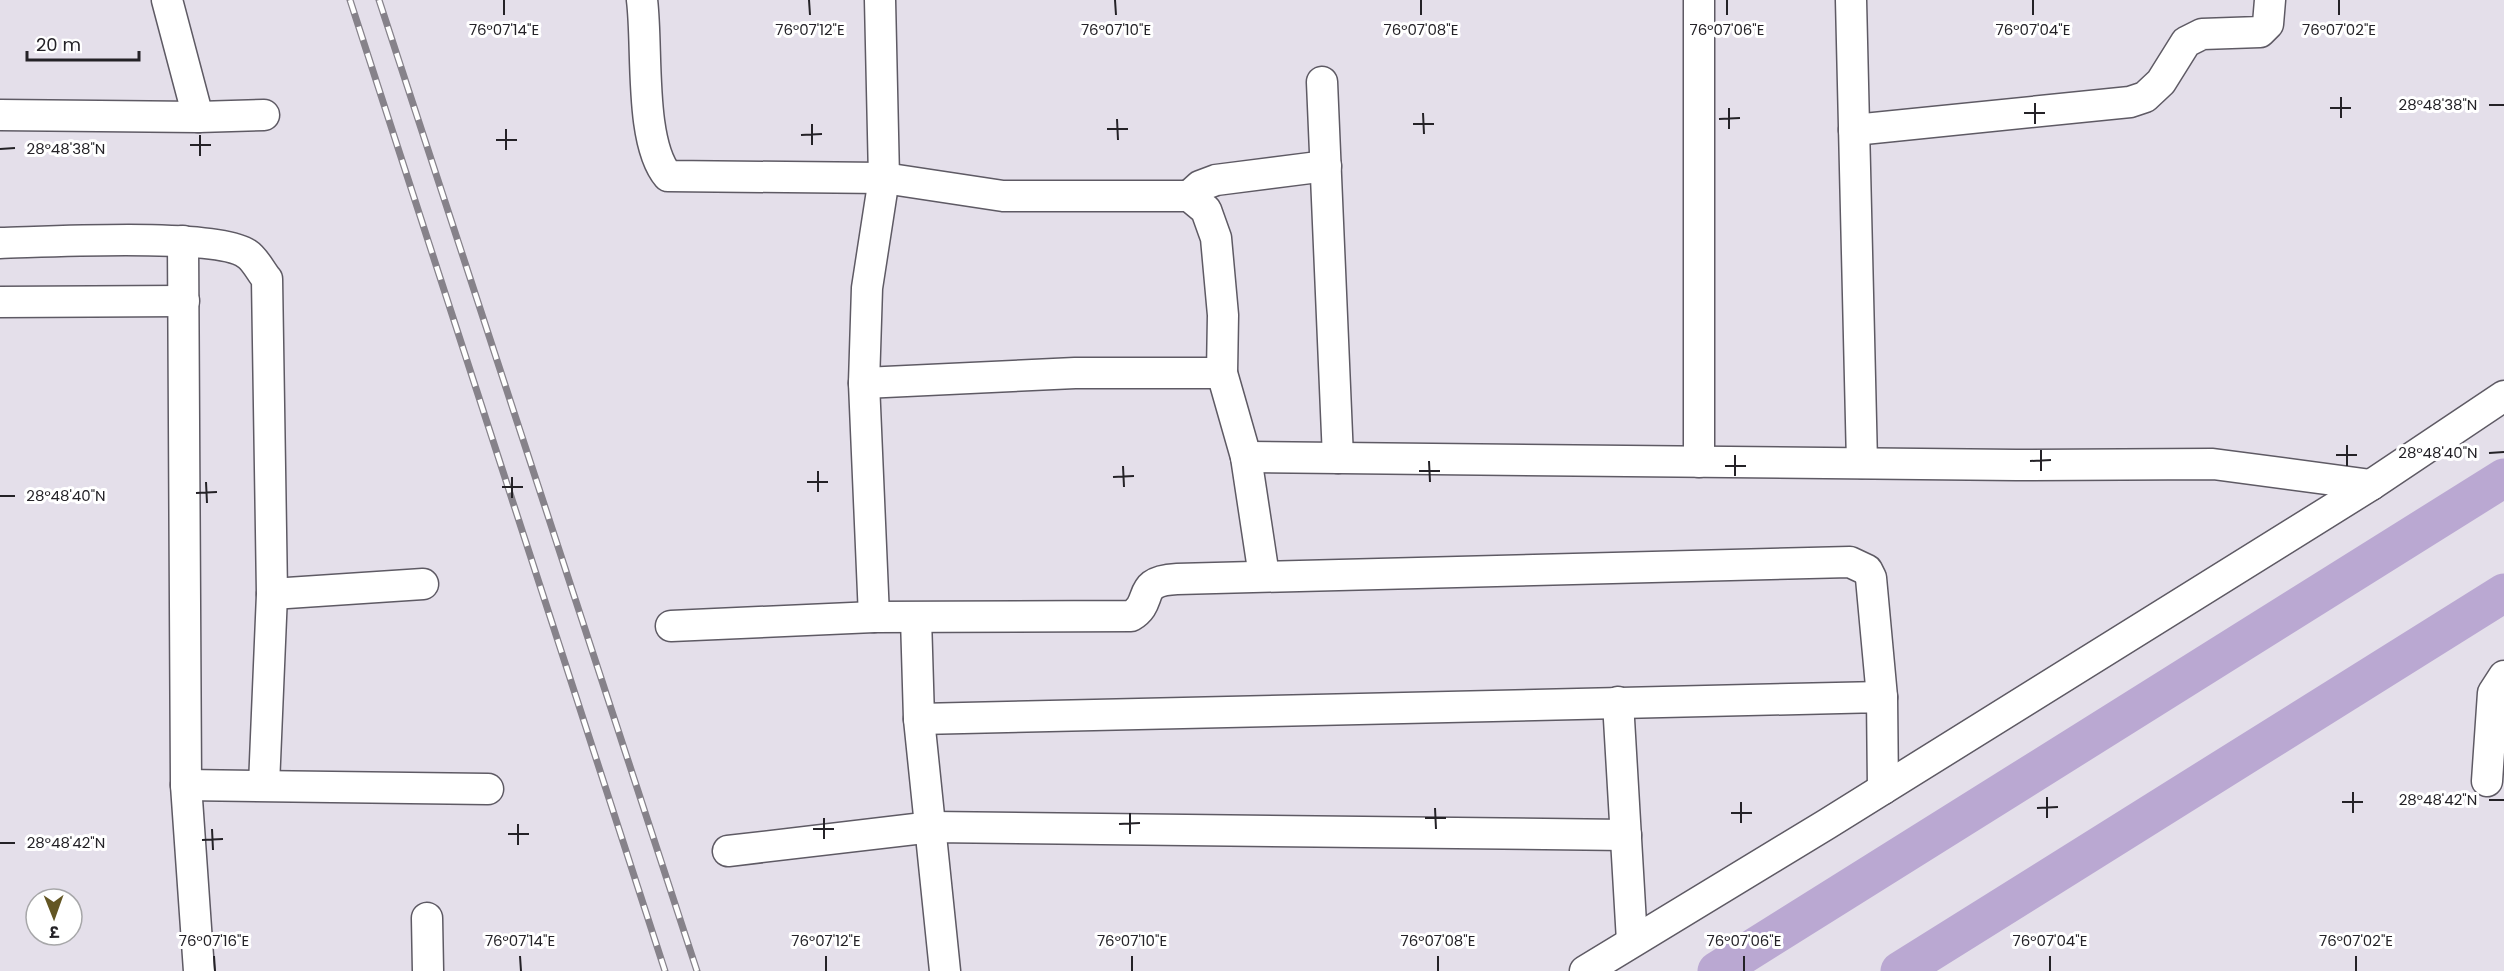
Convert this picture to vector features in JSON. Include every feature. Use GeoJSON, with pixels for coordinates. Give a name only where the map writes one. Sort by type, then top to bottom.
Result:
{"type":"FeatureCollection","features":[{"type":"Feature","properties":{"kind":"street"},"geometry":{"type":"LineString","coordinates":[[167,0],[198,117]]}},
{"type":"Feature","properties":{"kind":"street"},"geometry":{"type":"LineString","coordinates":[[642,0],[651,140],[658,164],[668,176],[884,178],[1003,196],[1190,196],[1206,210],[1216,238],[1224,315],[1222,373],[1246,457],[1264,576]]}},
{"type":"Feature","properties":{"kind":"street"},"geometry":{"type":"LineString","coordinates":[[874,617],[864,383],[867,288],[884,178],[880,0]]}},
{"type":"Feature","properties":{"kind":"street"},"geometry":{"type":"LineString","coordinates":[[1699,0],[1699,462]]}},
{"type":"Feature","properties":{"kind":"street"},"geometry":{"type":"LineString","coordinates":[[1851,0],[1862,463]]}},
{"type":"Feature","properties":{"kind":"street"},"geometry":{"type":"LineString","coordinates":[[1854,130],[2130,102],[2145,97],[2161,82],[2186,42],[2202,34],[2260,32],[2268,24],[2270,0]]}},
{"type":"Feature","properties":{"kind":"street"},"geometry":{"type":"LineString","coordinates":[[1322,81],[1338,458]]}},
{"type":"Feature","properties":{"kind":"street"},"geometry":{"type":"LineString","coordinates":[[0,115],[198,117],[264,115]]}},
{"type":"Feature","properties":{"kind":"street"},"geometry":{"type":"LineString","coordinates":[[1190,196],[1200,186],[1216,180],[1326,166]]}},
{"type":"Feature","properties":{"kind":"street"},"geometry":{"type":"LineString","coordinates":[[183,241],[186,785],[199,971]]}},
{"type":"Feature","properties":{"kind":"street"},"geometry":{"type":"LineString","coordinates":[[0,243],[183,241],[219,244],[247,254],[267,279],[272,594],[264,785]]}},
{"type":"Feature","properties":{"kind":"street"},"geometry":{"type":"LineString","coordinates":[[0,302],[184,301]]}},
{"type":"Feature","properties":{"kind":"street"},"geometry":{"type":"LineString","coordinates":[[864,383],[1075,373],[1222,373]]}},
{"type":"Feature","properties":{"kind":"street"},"geometry":{"type":"LineString","coordinates":[[1585,971],[2371,485],[2504,396]]}},
{"type":"Feature","properties":{"kind":"street"},"geometry":{"type":"LineString","coordinates":[[1246,457],[2213,464],[2371,485]]}},
{"type":"Feature","properties":{"kind":"street"},"geometry":{"type":"LineString","coordinates":[[671,626],[874,617],[1131,616],[1139,610],[1146,592],[1160,580],[1851,562],[1867,570],[1871,578],[1882,698],[1882,789]]}},
{"type":"Feature","properties":{"kind":"street"},"geometry":{"type":"LineString","coordinates":[[272,594],[423,584]]}},
{"type":"Feature","properties":{"kind":"street"},"geometry":{"type":"LineString","coordinates":[[915,618],[919,719],[932,827],[945,971]]}},
{"type":"Feature","properties":{"kind":"street"},"geometry":{"type":"LineString","coordinates":[[2487,781],[2493,693],[2504,676]]}},
{"type":"Feature","properties":{"kind":"street"},"geometry":{"type":"LineString","coordinates":[[919,719],[1882,698]]}},
{"type":"Feature","properties":{"kind":"street"},"geometry":{"type":"LineString","coordinates":[[1618,702],[1632,941]]}},
{"type":"Feature","properties":{"kind":"street"},"geometry":{"type":"LineString","coordinates":[[186,785],[489,789]]}},
{"type":"Feature","properties":{"kind":"street"},"geometry":{"type":"LineString","coordinates":[[728,851],[932,827],[1626,835]]}},
{"type":"Feature","properties":{"kind":"street"},"geometry":{"type":"LineString","coordinates":[[428,918],[428,971]]}},
{"type":"Feature","properties":{"kind":"waterway"},"geometry":{"type":"LineString","coordinates":[[1717,971],[2504,478]]}},
{"type":"Feature","properties":{"kind":"waterway"},"geometry":{"type":"LineString","coordinates":[[1900,971],[2504,593]]}},
{"type":"Feature","properties":{"kind":"railway"},"geometry":{"type":"LineString","coordinates":[[350,0],[665,971]]}},
{"type":"Feature","properties":{"kind":"railway"},"geometry":{"type":"LineString","coordinates":[[379,0],[697,971]]}}]}
